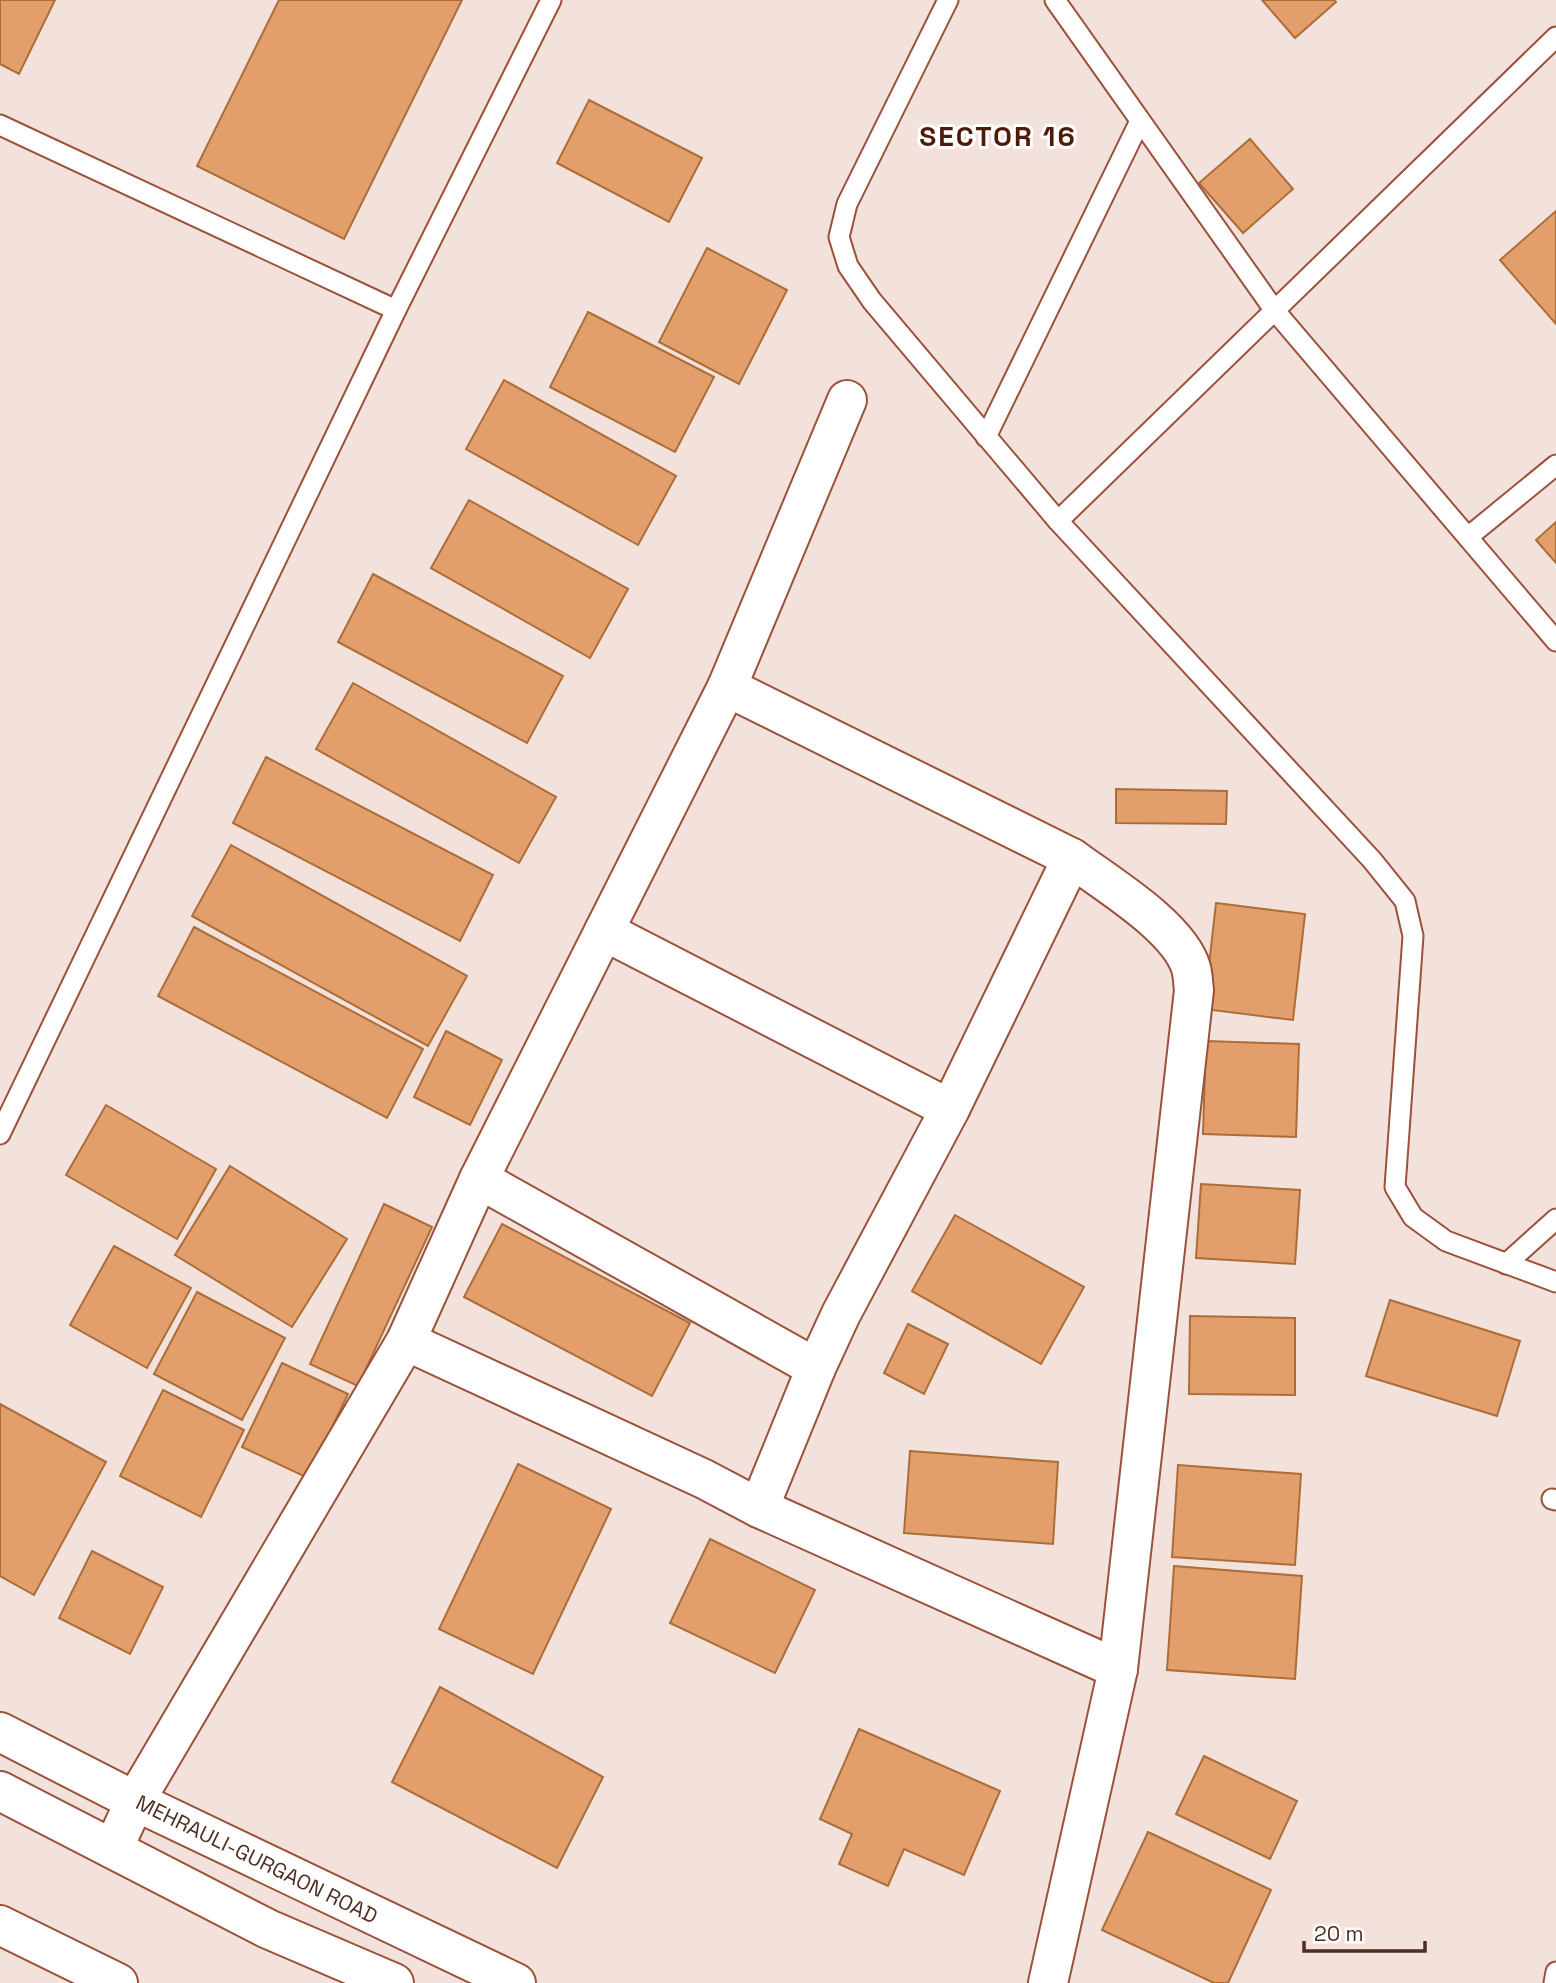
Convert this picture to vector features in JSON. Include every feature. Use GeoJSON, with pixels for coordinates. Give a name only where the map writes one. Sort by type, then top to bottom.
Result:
{"type":"FeatureCollection","features":[{"type":"Feature","properties":{"kind":"street"},"geometry":{"type":"LineString","coordinates":[[113,1849],[135,1801],[405,1341],[479,1180],[727,687],[847,400]]}},
{"type":"Feature","properties":{"kind":"street"},"geometry":{"type":"LineString","coordinates":[[727,687],[1073,859],[1160,923],[1191,968],[1194,990],[1118,1670],[1048,1983]]}},
{"type":"Feature","properties":{"kind":"street"},"geometry":{"type":"LineString","coordinates":[[759,1508],[841,1314],[950,1109],[1073,859]]}},
{"type":"Feature","properties":{"kind":"street"},"geometry":{"type":"LineString","coordinates":[[604,931],[950,1109]]}},
{"type":"Feature","properties":{"kind":"street"},"geometry":{"type":"LineString","coordinates":[[479,1180],[816,1368]]}},
{"type":"Feature","properties":{"kind":"street"},"geometry":{"type":"LineString","coordinates":[[405,1341],[704,1479],[759,1508],[1118,1670]]}},
{"type":"Feature","properties":{"kind":"street","name":"MEHRAULI-GURGAON ROAD"},"geometry":{"type":"LineString","coordinates":[[0,1732],[135,1801],[516,1983]]}},
{"type":"Feature","properties":{"kind":"street"},"geometry":{"type":"LineString","coordinates":[[0,1791],[268,1928],[394,1983]]}},
{"type":"Feature","properties":{"kind":"street"},"geometry":{"type":"LineString","coordinates":[[0,1925],[118,1983]]}},
{"type":"Feature","properties":{"kind":"lane"},"geometry":{"type":"LineString","coordinates":[[0,1134],[8,1100],[551,0]]}},
{"type":"Feature","properties":{"kind":"lane"},"geometry":{"type":"LineString","coordinates":[[948,0],[847,204],[839,237],[848,266],[872,301],[1059,521],[1372,860],[1405,901],[1413,936],[1395,1187],[1413,1217],[1446,1241],[1556,1282]]}},
{"type":"Feature","properties":{"kind":"lane"},"geometry":{"type":"LineString","coordinates":[[1055,0],[1275,312],[1556,641]]}},
{"type":"Feature","properties":{"kind":"lane"},"geometry":{"type":"LineString","coordinates":[[1059,521],[1556,37]]}},
{"type":"Feature","properties":{"kind":"lane"},"geometry":{"type":"LineString","coordinates":[[986,437],[1140,121]]}},
{"type":"Feature","properties":{"kind":"lane"},"geometry":{"type":"LineString","coordinates":[[0,125],[396,310]]}},
{"type":"Feature","properties":{"kind":"lane"},"geometry":{"type":"LineString","coordinates":[[1468,537],[1556,465]]}},
{"type":"Feature","properties":{"kind":"lane"},"geometry":{"type":"LineString","coordinates":[[1506,1264],[1556,1220]]}},
{"type":"Feature","properties":{"kind":"lane"},"geometry":{"type":"LineString","coordinates":[[1554,1983],[1556,1972]]}},
{"type":"Feature","properties":{"kind":"building"},"geometry":{"type":"Polygon","coordinates":[[[0,0],[55,0],[19,74],[0,64],[0,0]]]}},
{"type":"Feature","properties":{"kind":"building"},"geometry":{"type":"Polygon","coordinates":[[[279,0],[462,0],[344,239],[197,166],[279,0]]]}},
{"type":"Feature","properties":{"kind":"building"},"geometry":{"type":"Polygon","coordinates":[[[1262,0],[1334,0],[1336,2],[1295,38],[1262,0]]]}},
{"type":"Feature","properties":{"kind":"building"},"geometry":{"type":"Polygon","coordinates":[[[589,100],[702,158],[669,222],[557,163],[589,100]]]}},
{"type":"Feature","properties":{"kind":"building"},"geometry":{"type":"Polygon","coordinates":[[[1250,139],[1293,189],[1243,233],[1199,183],[1250,139]]]}},
{"type":"Feature","properties":{"kind":"building"},"geometry":{"type":"Polygon","coordinates":[[[1556,211],[1556,324],[1500,260],[1556,211]]]}},
{"type":"Feature","properties":{"kind":"building"},"geometry":{"type":"Polygon","coordinates":[[[707,248],[787,290],[739,384],[659,342],[707,248]]]}},
{"type":"Feature","properties":{"kind":"building"},"geometry":{"type":"Polygon","coordinates":[[[588,312],[714,377],[675,452],[550,387],[588,312]]]}},
{"type":"Feature","properties":{"kind":"building"},"geometry":{"type":"Polygon","coordinates":[[[504,380],[676,476],[638,545],[466,449],[504,380]]]}},
{"type":"Feature","properties":{"kind":"building"},"geometry":{"type":"Polygon","coordinates":[[[469,500],[628,589],[590,658],[431,568],[469,500]]]}},
{"type":"Feature","properties":{"kind":"building"},"geometry":{"type":"Polygon","coordinates":[[[1556,522],[1556,563],[1536,540],[1556,522]]]}},
{"type":"Feature","properties":{"kind":"building"},"geometry":{"type":"Polygon","coordinates":[[[373,574],[563,676],[527,743],[338,642],[373,574]]]}},
{"type":"Feature","properties":{"kind":"building"},"geometry":{"type":"Polygon","coordinates":[[[353,683],[556,797],[519,863],[316,749],[353,683]]]}},
{"type":"Feature","properties":{"kind":"building"},"geometry":{"type":"Polygon","coordinates":[[[266,757],[493,875],[460,941],[233,823],[266,757]]]}},
{"type":"Feature","properties":{"kind":"building"},"geometry":{"type":"Polygon","coordinates":[[[1116,789],[1227,791],[1226,824],[1116,823],[1116,789]]]}},
{"type":"Feature","properties":{"kind":"building"},"geometry":{"type":"Polygon","coordinates":[[[231,845],[467,976],[428,1046],[192,916],[231,845]]]}},
{"type":"Feature","properties":{"kind":"building"},"geometry":{"type":"Polygon","coordinates":[[[1216,903],[1305,914],[1293,1020],[1204,1009],[1216,903]]]}},
{"type":"Feature","properties":{"kind":"building"},"geometry":{"type":"Polygon","coordinates":[[[194,927],[423,1049],[387,1118],[158,996],[194,927]]]}},
{"type":"Feature","properties":{"kind":"building"},"geometry":{"type":"Polygon","coordinates":[[[446,1031],[502,1060],[470,1125],[414,1097],[446,1031]]]}},
{"type":"Feature","properties":{"kind":"building"},"geometry":{"type":"Polygon","coordinates":[[[1206,1041],[1299,1044],[1296,1137],[1203,1134],[1206,1041]]]}},
{"type":"Feature","properties":{"kind":"building"},"geometry":{"type":"Polygon","coordinates":[[[106,1105],[216,1169],[177,1239],[66,1175],[106,1105]]]}},
{"type":"Feature","properties":{"kind":"building"},"geometry":{"type":"Polygon","coordinates":[[[230,1166],[347,1239],[292,1327],[175,1255],[230,1166]]]}},
{"type":"Feature","properties":{"kind":"building"},"geometry":{"type":"Polygon","coordinates":[[[1201,1184],[1300,1190],[1295,1264],[1196,1258],[1201,1184]]]}},
{"type":"Feature","properties":{"kind":"building"},"geometry":{"type":"Polygon","coordinates":[[[384,1204],[432,1227],[358,1386],[310,1364],[384,1204]]]}},
{"type":"Feature","properties":{"kind":"building"},"geometry":{"type":"Polygon","coordinates":[[[955,1215],[1084,1287],[1041,1364],[912,1291],[955,1215]]]}},
{"type":"Feature","properties":{"kind":"building"},"geometry":{"type":"Polygon","coordinates":[[[502,1224],[690,1323],[652,1396],[464,1297],[502,1224]]]}},
{"type":"Feature","properties":{"kind":"building"},"geometry":{"type":"Polygon","coordinates":[[[114,1246],[191,1288],[147,1368],[70,1325],[114,1246]]]}},
{"type":"Feature","properties":{"kind":"building"},"geometry":{"type":"Polygon","coordinates":[[[197,1292],[285,1338],[242,1420],[154,1374],[197,1292]]]}},
{"type":"Feature","properties":{"kind":"building"},"geometry":{"type":"Polygon","coordinates":[[[1390,1300],[1520,1341],[1497,1416],[1366,1376],[1390,1300]]]}},
{"type":"Feature","properties":{"kind":"building"},"geometry":{"type":"Polygon","coordinates":[[[1190,1316],[1295,1318],[1295,1395],[1189,1394],[1190,1316]]]}},
{"type":"Feature","properties":{"kind":"building"},"geometry":{"type":"Polygon","coordinates":[[[908,1324],[948,1344],[924,1394],[884,1373],[908,1324]]]}},
{"type":"Feature","properties":{"kind":"building"},"geometry":{"type":"Polygon","coordinates":[[[282,1363],[348,1394],[308,1478],[242,1447],[282,1363]]]}},
{"type":"Feature","properties":{"kind":"building"},"geometry":{"type":"Polygon","coordinates":[[[163,1390],[244,1430],[201,1517],[120,1476],[163,1390]]]}},
{"type":"Feature","properties":{"kind":"building"},"geometry":{"type":"Polygon","coordinates":[[[0,1404],[106,1462],[34,1595],[0,1576],[0,1404]]]}},
{"type":"Feature","properties":{"kind":"building"},"geometry":{"type":"Polygon","coordinates":[[[910,1451],[1058,1462],[1053,1544],[904,1533],[910,1451]]]}},
{"type":"Feature","properties":{"kind":"building"},"geometry":{"type":"Polygon","coordinates":[[[518,1464],[611,1509],[533,1674],[439,1629],[518,1464]]]}},
{"type":"Feature","properties":{"kind":"building"},"geometry":{"type":"Polygon","coordinates":[[[1178,1465],[1301,1474],[1295,1565],[1172,1557],[1178,1465]]]}},
{"type":"Feature","properties":{"kind":"building"},"geometry":{"type":"Polygon","coordinates":[[[710,1539],[815,1590],[775,1673],[670,1623],[710,1539]]]}},
{"type":"Feature","properties":{"kind":"building"},"geometry":{"type":"Polygon","coordinates":[[[92,1551],[163,1587],[130,1654],[59,1618],[92,1551]]]}},
{"type":"Feature","properties":{"kind":"building"},"geometry":{"type":"Polygon","coordinates":[[[1174,1566],[1302,1576],[1295,1679],[1167,1670],[1174,1566]]]}},
{"type":"Feature","properties":{"kind":"building"},"geometry":{"type":"Polygon","coordinates":[[[440,1687],[603,1777],[557,1868],[392,1782],[440,1687]]]}},
{"type":"Feature","properties":{"kind":"building"},"geometry":{"type":"Polygon","coordinates":[[[859,1729],[1000,1791],[964,1875],[904,1849],[888,1886],[839,1864],[852,1834],[820,1819],[859,1729]]]}},
{"type":"Feature","properties":{"kind":"building"},"geometry":{"type":"Polygon","coordinates":[[[1204,1756],[1297,1801],[1270,1859],[1176,1814],[1204,1756]]]}},
{"type":"Feature","properties":{"kind":"building"},"geometry":{"type":"Polygon","coordinates":[[[1148,1832],[1271,1890],[1228,1983],[1214,1983],[1102,1930],[1148,1832]]]}},
{"type":"Feature","properties":{"kind":"district","name":"SECTOR 16"},"geometry":{"type":"Point","coordinates":[998,136]}}]}
